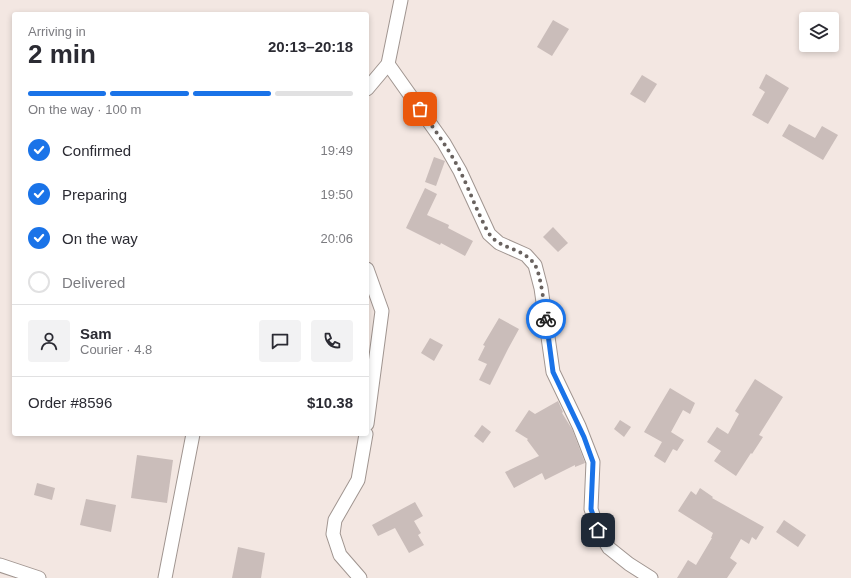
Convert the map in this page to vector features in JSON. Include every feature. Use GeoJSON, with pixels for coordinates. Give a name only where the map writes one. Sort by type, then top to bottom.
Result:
{"type":"FeatureCollection","features":[{"type":"Feature","properties":{"kind":"street"},"geometry":{"type":"LineString","coordinates":[[369,87],[388,64],[401,0]]}},
{"type":"Feature","properties":{"kind":"street"},"geometry":{"type":"LineString","coordinates":[[388,64],[444,143],[460,171],[489,234],[498,243],[526,255],[535,265],[541,288],[553,372],[584,437],[593,462],[591,509],[598,530],[609,548],[629,564],[651,578]]}},
{"type":"Feature","properties":{"kind":"street"},"geometry":{"type":"LineString","coordinates":[[369,275],[382,311],[369,409]]}},
{"type":"Feature","properties":{"kind":"street"},"geometry":{"type":"LineString","coordinates":[[165,578],[193,436]]}},
{"type":"Feature","properties":{"kind":"street"},"geometry":{"type":"LineString","coordinates":[[360,578],[340,555],[333,534],[335,520],[358,480],[366,436]]}},
{"type":"Feature","properties":{"kind":"street"},"geometry":{"type":"LineString","coordinates":[[0,566],[39,578]]}},
{"type":"Feature","properties":{"kind":"building"},"geometry":{"type":"Polygon","coordinates":[[[553,20],[569,29],[552,56],[537,47],[553,20]]]}},
{"type":"Feature","properties":{"kind":"building"},"geometry":{"type":"Polygon","coordinates":[[[766,74],[789,88],[768,124],[752,115],[765,92],[759,88],[766,74]]]}},
{"type":"Feature","properties":{"kind":"building"},"geometry":{"type":"Polygon","coordinates":[[[642,75],[657,84],[645,103],[630,94],[642,75]]]}},
{"type":"Feature","properties":{"kind":"building"},"geometry":{"type":"Polygon","coordinates":[[[789,124],[815,138],[822,126],[838,135],[823,160],[782,136],[789,124]]]}},
{"type":"Feature","properties":{"kind":"building"},"geometry":{"type":"Polygon","coordinates":[[[434,157],[445,161],[436,186],[425,182],[434,157]]]}},
{"type":"Feature","properties":{"kind":"building"},"geometry":{"type":"Polygon","coordinates":[[[425,188],[437,194],[427,215],[449,225],[448,228],[473,241],[465,256],[441,243],[440,245],[406,228],[425,188]]]}},
{"type":"Feature","properties":{"kind":"building"},"geometry":{"type":"Polygon","coordinates":[[[553,227],[568,243],[558,252],[543,237],[553,227]]]}},
{"type":"Feature","properties":{"kind":"building"},"geometry":{"type":"Polygon","coordinates":[[[499,318],[519,329],[490,385],[479,380],[487,364],[478,360],[485,346],[483,345],[499,318]]]}},
{"type":"Feature","properties":{"kind":"building"},"geometry":{"type":"Polygon","coordinates":[[[430,338],[443,345],[434,361],[421,353],[430,338]]]}},
{"type":"Feature","properties":{"kind":"building"},"geometry":{"type":"Polygon","coordinates":[[[755,379],[783,397],[759,435],[763,437],[736,476],[714,461],[721,451],[707,442],[717,427],[728,434],[739,414],[735,411],[755,379]]]}},
{"type":"Feature","properties":{"kind":"building"},"geometry":{"type":"Polygon","coordinates":[[[670,388],[695,403],[690,414],[683,410],[671,432],[684,440],[677,451],[673,449],[665,463],[654,456],[662,442],[644,432],[670,388]]]}},
{"type":"Feature","properties":{"kind":"building"},"geometry":{"type":"Polygon","coordinates":[[[558,401],[563,412],[562,413],[572,429],[585,463],[575,467],[575,465],[545,480],[542,473],[514,488],[505,472],[539,456],[527,440],[528,439],[515,431],[529,410],[535,414],[558,401]]]}},
{"type":"Feature","properties":{"kind":"building"},"geometry":{"type":"Polygon","coordinates":[[[620,420],[631,427],[624,437],[614,429],[620,420]]]}},
{"type":"Feature","properties":{"kind":"building"},"geometry":{"type":"Polygon","coordinates":[[[482,425],[491,432],[483,443],[474,436],[482,425]]]}},
{"type":"Feature","properties":{"kind":"building"},"geometry":{"type":"Polygon","coordinates":[[[137,455],[173,460],[167,503],[131,498],[137,455]]]}},
{"type":"Feature","properties":{"kind":"building"},"geometry":{"type":"Polygon","coordinates":[[[37,483],[55,488],[52,500],[34,495],[37,483]]]}},
{"type":"Feature","properties":{"kind":"building"},"geometry":{"type":"Polygon","coordinates":[[[700,488],[713,497],[712,498],[764,527],[756,540],[752,537],[749,544],[741,539],[730,558],[737,563],[727,578],[677,578],[688,560],[696,565],[712,538],[713,533],[678,511],[691,491],[696,495],[700,488]]]}},
{"type":"Feature","properties":{"kind":"building"},"geometry":{"type":"Polygon","coordinates":[[[86,499],[116,505],[111,532],[80,525],[86,499]]]}},
{"type":"Feature","properties":{"kind":"building"},"geometry":{"type":"Polygon","coordinates":[[[415,502],[423,516],[414,521],[421,533],[418,535],[424,545],[409,553],[395,528],[378,536],[372,525],[415,502]]]}},
{"type":"Feature","properties":{"kind":"building"},"geometry":{"type":"Polygon","coordinates":[[[784,520],[806,535],[798,547],[776,532],[784,520]]]}},
{"type":"Feature","properties":{"kind":"building"},"geometry":{"type":"Polygon","coordinates":[[[238,547],[265,553],[261,578],[232,578],[238,547]]]}},
{"type":"Feature","properties":{"kind":"way so far"},"geometry":{"type":"LineString","coordinates":[[420,109],[444,143],[460,171],[489,234],[498,243],[526,255],[535,265],[541,288],[546,319]]}},
{"type":"Feature","properties":{"kind":"route"},"geometry":{"type":"LineString","coordinates":[[546,319],[553,372],[589,448],[593,462],[591,509],[598,530]]}}]}
